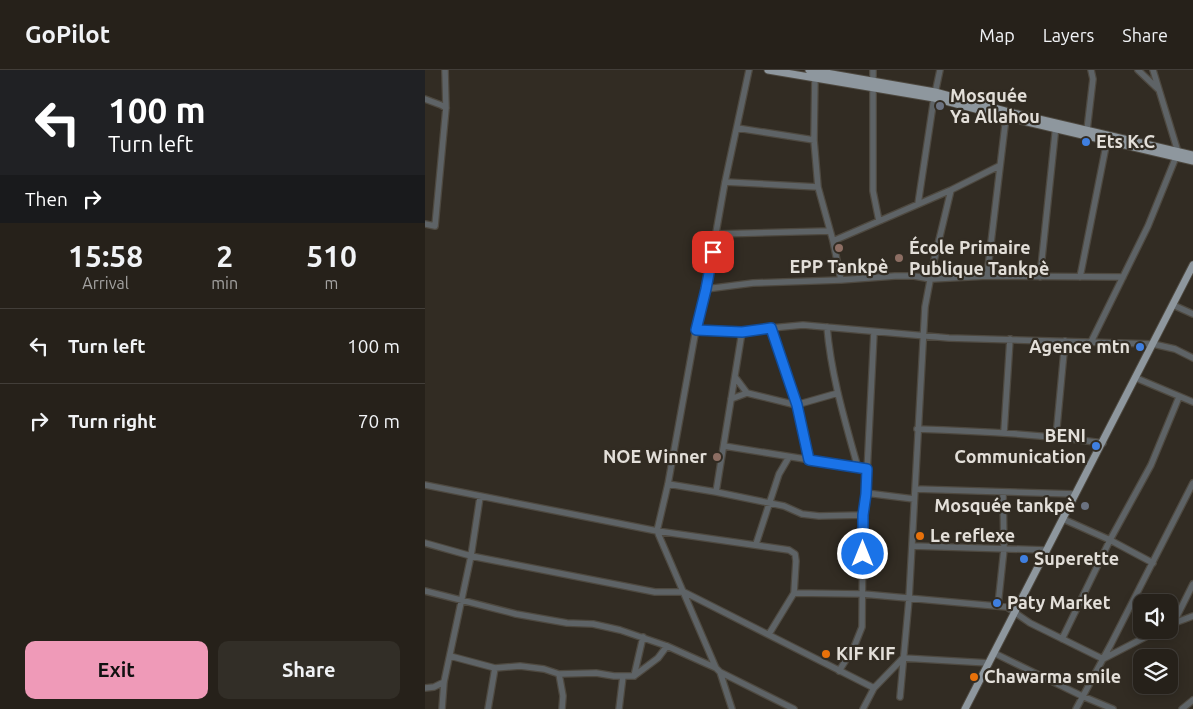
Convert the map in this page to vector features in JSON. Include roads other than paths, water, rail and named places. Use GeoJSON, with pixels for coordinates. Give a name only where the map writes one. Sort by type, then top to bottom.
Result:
{"type":"FeatureCollection","features":[{"type":"Feature","properties":{"kind":"main road"},"geometry":{"type":"LineString","coordinates":[[768,70],[813,72],[934,95],[1107,141],[1177,155],[1193,155]]}},
{"type":"Feature","properties":{"kind":"main road"},"geometry":{"type":"LineString","coordinates":[[934,95],[1006,117],[1087,130],[1193,161]]}},
{"type":"Feature","properties":{"kind":"main road"},"geometry":{"type":"LineString","coordinates":[[965,709],[1193,267]]}},
{"type":"Feature","properties":{"kind":"street"},"geometry":{"type":"LineString","coordinates":[[425,224],[435,226],[446,108],[445,70]]}},
{"type":"Feature","properties":{"kind":"street"},"geometry":{"type":"LineString","coordinates":[[732,709],[718,670],[657,531],[668,484],[696,330],[706,289],[725,182],[749,70]]}},
{"type":"Feature","properties":{"kind":"street"},"geometry":{"type":"LineString","coordinates":[[873,70],[873,191],[879,221]]}},
{"type":"Feature","properties":{"kind":"street"},"geometry":{"type":"LineString","coordinates":[[919,204],[934,95],[940,70]]}},
{"type":"Feature","properties":{"kind":"street"},"geometry":{"type":"LineString","coordinates":[[1087,130],[1093,78],[1091,70]]}},
{"type":"Feature","properties":{"kind":"street"},"geometry":{"type":"LineString","coordinates":[[1138,70],[1160,91]]}},
{"type":"Feature","properties":{"kind":"street"},"geometry":{"type":"LineString","coordinates":[[1091,342],[1123,277],[1177,155],[1153,70]]}},
{"type":"Feature","properties":{"kind":"street"},"geometry":{"type":"LineString","coordinates":[[813,72],[814,140],[818,187],[833,241],[841,280]]}},
{"type":"Feature","properties":{"kind":"street"},"geometry":{"type":"LineString","coordinates":[[425,99],[446,108]]}},
{"type":"Feature","properties":{"kind":"street"},"geometry":{"type":"LineString","coordinates":[[987,276],[1006,117]]}},
{"type":"Feature","properties":{"kind":"street"},"geometry":{"type":"LineString","coordinates":[[1039,277],[1056,126]]}},
{"type":"Feature","properties":{"kind":"street"},"geometry":{"type":"LineString","coordinates":[[737,128],[814,140]]}},
{"type":"Feature","properties":{"kind":"street"},"geometry":{"type":"LineString","coordinates":[[1080,278],[1107,141]]}},
{"type":"Feature","properties":{"kind":"street"},"geometry":{"type":"LineString","coordinates":[[833,241],[951,190],[999,166]]}},
{"type":"Feature","properties":{"kind":"street"},"geometry":{"type":"LineString","coordinates":[[725,182],[818,187]]}},
{"type":"Feature","properties":{"kind":"street"},"geometry":{"type":"LineString","coordinates":[[900,697],[909,599],[925,307],[951,190]]}},
{"type":"Feature","properties":{"kind":"street"},"geometry":{"type":"LineString","coordinates":[[716,234],[830,231]]}},
{"type":"Feature","properties":{"kind":"street"},"geometry":{"type":"LineString","coordinates":[[706,289],[753,283],[895,276],[931,279],[987,276],[1123,277]]}},
{"type":"Feature","properties":{"kind":"street"},"geometry":{"type":"LineString","coordinates":[[1173,305],[1193,314]]}},
{"type":"Feature","properties":{"kind":"street"},"geometry":{"type":"LineString","coordinates":[[696,330],[742,332],[803,325],[923,336],[1153,344],[1169,347],[1193,358]]}},
{"type":"Feature","properties":{"kind":"street"},"geometry":{"type":"LineString","coordinates":[[827,327],[838,393],[858,468]]}},
{"type":"Feature","properties":{"kind":"street"},"geometry":{"type":"LineString","coordinates":[[771,328],[797,405],[809,460]]}},
{"type":"Feature","properties":{"kind":"street"},"geometry":{"type":"LineString","coordinates":[[716,492],[742,332]]}},
{"type":"Feature","properties":{"kind":"street"},"geometry":{"type":"LineString","coordinates":[[839,671],[854,647],[862,627],[863,515],[866,494],[874,332]]}},
{"type":"Feature","properties":{"kind":"street"},"geometry":{"type":"LineString","coordinates":[[1004,432],[1010,339]]}},
{"type":"Feature","properties":{"kind":"street"},"geometry":{"type":"LineString","coordinates":[[1056,436],[1065,341]]}},
{"type":"Feature","properties":{"kind":"street"},"geometry":{"type":"LineString","coordinates":[[735,377],[747,392],[797,405],[838,393]]}},
{"type":"Feature","properties":{"kind":"street"},"geometry":{"type":"LineString","coordinates":[[1136,378],[1193,402]]}},
{"type":"Feature","properties":{"kind":"street"},"geometry":{"type":"LineString","coordinates":[[731,399],[747,392]]}},
{"type":"Feature","properties":{"kind":"street"},"geometry":{"type":"LineString","coordinates":[[1062,639],[1110,540],[1151,465],[1179,397]]}},
{"type":"Feature","properties":{"kind":"street"},"geometry":{"type":"LineString","coordinates":[[917,429],[1004,432],[1056,436],[1103,443]]}},
{"type":"Feature","properties":{"kind":"street"},"geometry":{"type":"LineString","coordinates":[[724,446],[867,469]]}},
{"type":"Feature","properties":{"kind":"street"},"geometry":{"type":"LineString","coordinates":[[756,544],[768,503],[779,474],[789,456]]}},
{"type":"Feature","properties":{"kind":"street"},"geometry":{"type":"LineString","coordinates":[[1076,709],[1193,483]]}},
{"type":"Feature","properties":{"kind":"street"},"geometry":{"type":"LineString","coordinates":[[668,484],[783,506],[802,514],[819,516],[863,515]]}},
{"type":"Feature","properties":{"kind":"street"},"geometry":{"type":"LineString","coordinates":[[425,485],[657,531],[789,550],[795,554],[794,593],[769,634]]}},
{"type":"Feature","properties":{"kind":"street"},"geometry":{"type":"LineString","coordinates":[[915,488],[1075,494]]}},
{"type":"Feature","properties":{"kind":"street"},"geometry":{"type":"LineString","coordinates":[[998,605],[1004,549],[1003,492]]}},
{"type":"Feature","properties":{"kind":"street"},"geometry":{"type":"LineString","coordinates":[[866,494],[914,499]]}},
{"type":"Feature","properties":{"kind":"street"},"geometry":{"type":"LineString","coordinates":[[442,709],[444,682],[471,556],[480,497]]}},
{"type":"Feature","properties":{"kind":"street"},"geometry":{"type":"LineString","coordinates":[[1063,519],[1110,540],[1153,563]]}},
{"type":"Feature","properties":{"kind":"street"},"geometry":{"type":"LineString","coordinates":[[425,543],[471,556],[655,592],[684,592],[873,688]]}},
{"type":"Feature","properties":{"kind":"street"},"geometry":{"type":"LineString","coordinates":[[911,546],[1046,550]]}},
{"type":"Feature","properties":{"kind":"street"},"geometry":{"type":"LineString","coordinates":[[1178,612],[1193,584]]}},
{"type":"Feature","properties":{"kind":"street"},"geometry":{"type":"LineString","coordinates":[[425,591],[516,614],[567,623],[593,624],[643,637],[718,670],[794,709]]}},
{"type":"Feature","properties":{"kind":"street"},"geometry":{"type":"LineString","coordinates":[[794,593],[863,594],[1007,606],[1030,623],[1103,659]]}},
{"type":"Feature","properties":{"kind":"street"},"geometry":{"type":"LineString","coordinates":[[1178,622],[1193,616]]}},
{"type":"Feature","properties":{"kind":"street"},"geometry":{"type":"LineString","coordinates":[[634,676],[643,637]]}},
{"type":"Feature","properties":{"kind":"street"},"geometry":{"type":"LineString","coordinates":[[1103,659],[1142,639]]}},
{"type":"Feature","properties":{"kind":"street"},"geometry":{"type":"LineString","coordinates":[[450,656],[495,668],[520,666],[545,669],[559,674],[596,673],[634,676],[658,658],[667,646]]}},
{"type":"Feature","properties":{"kind":"street"},"geometry":{"type":"LineString","coordinates":[[994,653],[1113,709]]}},
{"type":"Feature","properties":{"kind":"street"},"geometry":{"type":"LineString","coordinates":[[863,709],[873,688],[903,658],[989,663]]}},
{"type":"Feature","properties":{"kind":"street"},"geometry":{"type":"LineString","coordinates":[[488,709],[495,668]]}},
{"type":"Feature","properties":{"kind":"street"},"geometry":{"type":"LineString","coordinates":[[559,674],[563,696],[562,709]]}},
{"type":"Feature","properties":{"kind":"street"},"geometry":{"type":"LineString","coordinates":[[619,709],[623,676]]}},
{"type":"Feature","properties":{"kind":"street"},"geometry":{"type":"LineString","coordinates":[[425,688],[434,687],[444,682]]}},
{"type":"Feature","properties":{"kind":"street"},"geometry":{"type":"LineString","coordinates":[[1182,709],[1193,700]]}},
{"type":"Feature","properties":{"kind":"place","name":"Mosquée Ya Allahou"},"geometry":{"type":"Point","coordinates":[940,106]}},
{"type":"Feature","properties":{"kind":"place","name":"Ets K.C"},"geometry":{"type":"Point","coordinates":[1086,142]}},
{"type":"Feature","properties":{"kind":"place","name":"EPP Tankpè"},"geometry":{"type":"Point","coordinates":[839,248]}},
{"type":"Feature","properties":{"kind":"place","name":"École Primaire Publique Tankpè"},"geometry":{"type":"Point","coordinates":[899,258]}},
{"type":"Feature","properties":{"kind":"place","name":"Agence mtn"},"geometry":{"type":"Point","coordinates":[1140,347]}},
{"type":"Feature","properties":{"kind":"place","name":"BENI Communication"},"geometry":{"type":"Point","coordinates":[1096,446]}},
{"type":"Feature","properties":{"kind":"place","name":"NOE Winner"},"geometry":{"type":"Point","coordinates":[717,457]}},
{"type":"Feature","properties":{"kind":"place","name":"Mosquée tankpè"},"geometry":{"type":"Point","coordinates":[1085,506]}},
{"type":"Feature","properties":{"kind":"place","name":"Le reflexe"},"geometry":{"type":"Point","coordinates":[920,536]}},
{"type":"Feature","properties":{"kind":"place","name":"Superette"},"geometry":{"type":"Point","coordinates":[1024,559]}},
{"type":"Feature","properties":{"kind":"place","name":"Paty Market"},"geometry":{"type":"Point","coordinates":[997,603]}},
{"type":"Feature","properties":{"kind":"place","name":"KIF KIF"},"geometry":{"type":"Point","coordinates":[826,654]}},
{"type":"Feature","properties":{"kind":"place","name":"Chawarma smile"},"geometry":{"type":"Point","coordinates":[974,677]}}]}
